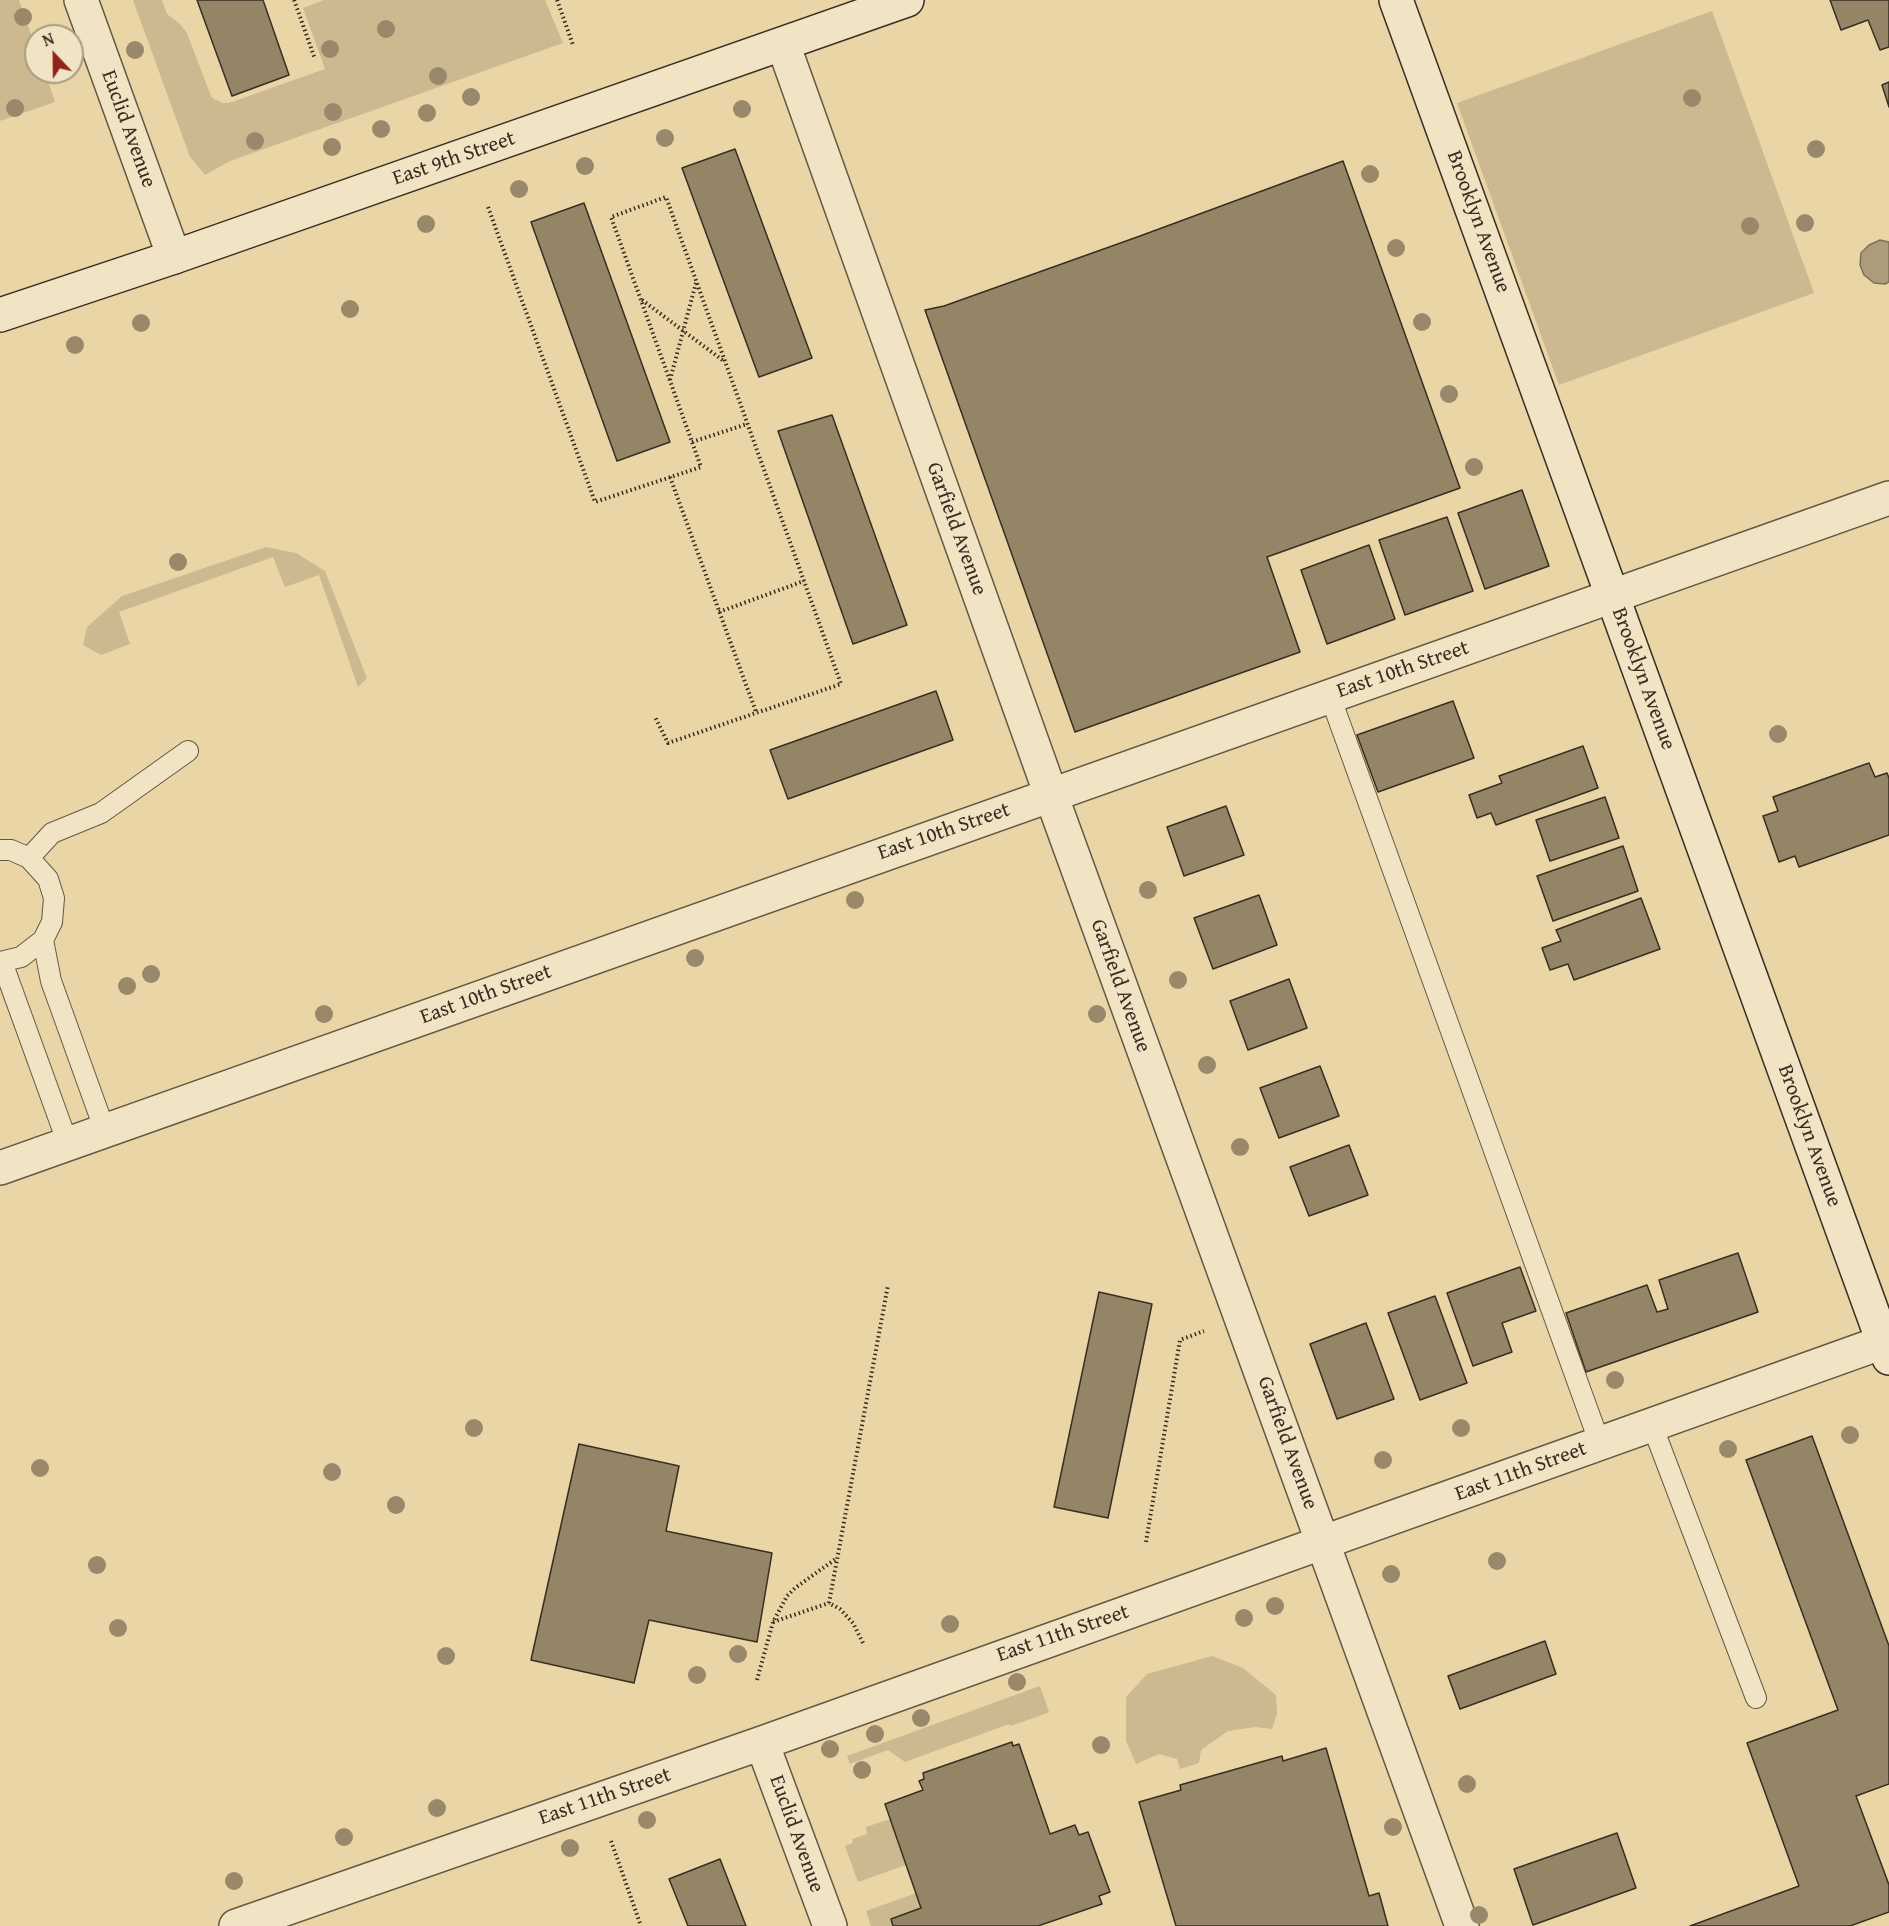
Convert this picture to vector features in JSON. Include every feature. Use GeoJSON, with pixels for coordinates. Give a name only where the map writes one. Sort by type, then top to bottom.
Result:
{"type":"FeatureCollection","features":[{"type":"Feature","properties":{"kind":"street","name":"Euclid Avenue"},"geometry":{"type":"LineString","coordinates":[[81,0],[174,257]]}},
{"type":"Feature","properties":{"kind":"street","name":"East 9th Street"},"geometry":{"type":"LineString","coordinates":[[0,315],[174,257],[907,0]]}},
{"type":"Feature","properties":{"kind":"street","name":"Brooklyn Avenue"},"geometry":{"type":"LineString","coordinates":[[1396,0],[1887,1347]]}},
{"type":"Feature","properties":{"kind":"street","name":"Garfield Avenue"},"geometry":{"type":"LineString","coordinates":[[783,44],[1051,795],[1462,1926]]}},
{"type":"Feature","properties":{"kind":"street","name":"East 10th Street"},"geometry":{"type":"LineString","coordinates":[[0,1168],[1889,498]]}},
{"type":"Feature","properties":{"kind":"street","name":"East 11th Street"},"geometry":{"type":"LineString","coordinates":[[236,1926],[762,1743],[938,1678],[1652,1425],[1887,1347]]}},
{"type":"Feature","properties":{"kind":"street","name":"Euclid Avenue"},"geometry":{"type":"LineString","coordinates":[[762,1743],[830,1926]]}},
{"type":"Feature","properties":{"kind":"lane"},"geometry":{"type":"LineString","coordinates":[[1330,696],[1600,1444]]}},
{"type":"Feature","properties":{"kind":"lane"},"geometry":{"type":"LineString","coordinates":[[29,858],[52,833],[100,813],[188,751]]}},
{"type":"Feature","properties":{"kind":"lane"},"geometry":{"type":"LineString","coordinates":[[0,850],[11,850],[29,858],[48,879],[54,898],[52,922],[43,940],[21,957],[1,962],[68,1144]]}},
{"type":"Feature","properties":{"kind":"lane"},"geometry":{"type":"LineString","coordinates":[[43,940],[51,981],[105,1131]]}},
{"type":"Feature","properties":{"kind":"lane"},"geometry":{"type":"LineString","coordinates":[[1652,1425],[1756,1698]]}},
{"type":"Feature","properties":{"kind":"path"},"geometry":{"type":"LineString","coordinates":[[294,0],[315,59]]}},
{"type":"Feature","properties":{"kind":"path"},"geometry":{"type":"LineString","coordinates":[[557,0],[573,45]]}},
{"type":"Feature","properties":{"kind":"path"},"geometry":{"type":"LineString","coordinates":[[488,207],[595,502],[701,467],[611,217],[666,197],[841,684],[668,743],[655,717]]}},
{"type":"Feature","properties":{"kind":"path"},"geometry":{"type":"LineString","coordinates":[[670,381],[696,281]]}},
{"type":"Feature","properties":{"kind":"path"},"geometry":{"type":"LineString","coordinates":[[641,300],[726,364]]}},
{"type":"Feature","properties":{"kind":"path"},"geometry":{"type":"LineString","coordinates":[[692,442],[747,423]]}},
{"type":"Feature","properties":{"kind":"path"},"geometry":{"type":"LineString","coordinates":[[670,477],[756,712]]}},
{"type":"Feature","properties":{"kind":"path"},"geometry":{"type":"LineString","coordinates":[[719,612],[804,581]]}},
{"type":"Feature","properties":{"kind":"path"},"geometry":{"type":"LineString","coordinates":[[829,1603],[888,1285]]}},
{"type":"Feature","properties":{"kind":"path"},"geometry":{"type":"LineString","coordinates":[[1146,1542],[1180,1340],[1204,1331]]}},
{"type":"Feature","properties":{"kind":"path"},"geometry":{"type":"LineString","coordinates":[[757,1680],[773,1622],[787,1596],[838,1557]]}},
{"type":"Feature","properties":{"kind":"path"},"geometry":{"type":"LineString","coordinates":[[773,1622],[829,1603],[840,1609],[853,1623],[863,1642]]}},
{"type":"Feature","properties":{"kind":"path"},"geometry":{"type":"LineString","coordinates":[[611,1841],[641,1926]]}},
{"type":"Feature","properties":{"kind":"shaded area"},"geometry":{"type":"Polygon","coordinates":[[[0,0],[19,0],[28,24],[24,24],[24,84],[49,84],[55,102],[0,121],[0,0]]]}},
{"type":"Feature","properties":{"kind":"shaded area"},"geometry":{"type":"Polygon","coordinates":[[[133,0],[162,0],[167,14],[187,33],[211,96],[223,103],[229,103],[325,69],[303,8],[324,0],[545,0],[563,43],[230,161],[205,175],[190,157],[133,0]]]}},
{"type":"Feature","properties":{"kind":"shaded area"},"geometry":{"type":"Polygon","coordinates":[[[1712,11],[1814,293],[1559,385],[1457,103],[1712,11]]]}},
{"type":"Feature","properties":{"kind":"shaded area"},"geometry":{"type":"Polygon","coordinates":[[[1880,240],[1889,242],[1889,282],[1885,284],[1874,283],[1864,275],[1860,265],[1861,253],[1869,245],[1880,240]]]}},
{"type":"Feature","properties":{"kind":"shaded area"},"geometry":{"type":"Polygon","coordinates":[[[266,547],[296,553],[325,571],[367,678],[358,687],[319,575],[285,587],[273,557],[119,612],[130,644],[101,655],[83,645],[87,627],[122,596],[266,547]]]}},
{"type":"Feature","properties":{"kind":"shaded area"},"geometry":{"type":"Polygon","coordinates":[[[1212,1656],[1243,1668],[1276,1695],[1277,1714],[1272,1729],[1255,1727],[1228,1731],[1201,1750],[1199,1763],[1180,1769],[1177,1759],[1159,1754],[1136,1764],[1126,1741],[1126,1697],[1147,1674],[1212,1656]]]}},
{"type":"Feature","properties":{"kind":"shaded area"},"geometry":{"type":"Polygon","coordinates":[[[1040,1686],[1049,1712],[1042,1715],[1010,1726],[1009,1724],[905,1762],[888,1750],[850,1764],[847,1756],[1040,1686]]]}},
{"type":"Feature","properties":{"kind":"shaded area"},"geometry":{"type":"Polygon","coordinates":[[[890,1819],[906,1865],[858,1882],[845,1846],[853,1843],[852,1839],[867,1834],[866,1827],[890,1819]]]}},
{"type":"Feature","properties":{"kind":"shaded area"},"geometry":{"type":"Polygon","coordinates":[[[916,1893],[921,1908],[891,1919],[893,1926],[871,1926],[866,1911],[916,1893]]]}},
{"type":"Feature","properties":{"kind":"building"},"geometry":{"type":"Polygon","coordinates":[[[197,0],[263,0],[289,75],[232,96],[197,0]]]}},
{"type":"Feature","properties":{"kind":"building"},"geometry":{"type":"Polygon","coordinates":[[[1830,0],[1889,0],[1889,47],[1880,50],[1868,20],[1841,30],[1830,0]]]}},
{"type":"Feature","properties":{"kind":"building"},"geometry":{"type":"Polygon","coordinates":[[[1889,82],[1889,107],[1882,85],[1889,82]]]}},
{"type":"Feature","properties":{"kind":"building"},"geometry":{"type":"Polygon","coordinates":[[[735,149],[812,358],[759,377],[682,168],[735,149]]]}},
{"type":"Feature","properties":{"kind":"building"},"geometry":{"type":"Polygon","coordinates":[[[1343,161],[1460,488],[1267,557],[1300,652],[1075,732],[925,310],[944,306],[1343,161]]]}},
{"type":"Feature","properties":{"kind":"building"},"geometry":{"type":"Polygon","coordinates":[[[584,203],[670,442],[617,461],[531,222],[584,203]]]}},
{"type":"Feature","properties":{"kind":"building"},"geometry":{"type":"Polygon","coordinates":[[[832,415],[907,625],[853,644],[778,431],[832,415]]]}},
{"type":"Feature","properties":{"kind":"building"},"geometry":{"type":"Polygon","coordinates":[[[1522,490],[1549,566],[1485,589],[1458,513],[1522,490]]]}},
{"type":"Feature","properties":{"kind":"building"},"geometry":{"type":"Polygon","coordinates":[[[1447,517],[1473,591],[1405,615],[1379,540],[1447,517]]]}},
{"type":"Feature","properties":{"kind":"building"},"geometry":{"type":"Polygon","coordinates":[[[1369,545],[1395,619],[1327,644],[1301,570],[1369,545]]]}},
{"type":"Feature","properties":{"kind":"building"},"geometry":{"type":"Polygon","coordinates":[[[936,691],[953,740],[788,799],[770,750],[936,691]]]}},
{"type":"Feature","properties":{"kind":"building"},"geometry":{"type":"Polygon","coordinates":[[[1453,701],[1474,758],[1378,792],[1357,735],[1453,701]]]}},
{"type":"Feature","properties":{"kind":"building"},"geometry":{"type":"Polygon","coordinates":[[[1583,746],[1598,788],[1496,825],[1491,813],[1477,818],[1469,795],[1502,783],[1499,776],[1583,746]]]}},
{"type":"Feature","properties":{"kind":"building"},"geometry":{"type":"Polygon","coordinates":[[[1869,763],[1875,777],[1887,773],[1889,778],[1889,835],[1799,867],[1795,856],[1779,862],[1763,816],[1778,811],[1773,797],[1869,763]]]}},
{"type":"Feature","properties":{"kind":"building"},"geometry":{"type":"Polygon","coordinates":[[[1605,797],[1619,838],[1550,861],[1536,820],[1605,797]]]}},
{"type":"Feature","properties":{"kind":"building"},"geometry":{"type":"Polygon","coordinates":[[[1226,806],[1244,855],[1184,876],[1167,827],[1226,806]]]}},
{"type":"Feature","properties":{"kind":"building"},"geometry":{"type":"Polygon","coordinates":[[[1623,846],[1638,891],[1553,921],[1537,876],[1623,846]]]}},
{"type":"Feature","properties":{"kind":"building"},"geometry":{"type":"Polygon","coordinates":[[[1259,895],[1277,945],[1213,969],[1194,918],[1259,895]]]}},
{"type":"Feature","properties":{"kind":"building"},"geometry":{"type":"Polygon","coordinates":[[[1641,898],[1660,949],[1574,980],[1568,964],[1550,970],[1542,948],[1561,941],[1556,930],[1641,898]]]}},
{"type":"Feature","properties":{"kind":"building"},"geometry":{"type":"Polygon","coordinates":[[[1289,979],[1307,1028],[1248,1050],[1230,1001],[1289,979]]]}},
{"type":"Feature","properties":{"kind":"building"},"geometry":{"type":"Polygon","coordinates":[[[1320,1066],[1339,1116],[1279,1138],[1260,1088],[1320,1066]]]}},
{"type":"Feature","properties":{"kind":"building"},"geometry":{"type":"Polygon","coordinates":[[[1349,1145],[1368,1195],[1309,1216],[1290,1167],[1349,1145]]]}},
{"type":"Feature","properties":{"kind":"building"},"geometry":{"type":"Polygon","coordinates":[[[1738,1253],[1758,1312],[1586,1372],[1566,1313],[1647,1285],[1657,1312],[1668,1309],[1659,1280],[1738,1253]]]}},
{"type":"Feature","properties":{"kind":"building"},"geometry":{"type":"Polygon","coordinates":[[[1520,1267],[1536,1311],[1502,1323],[1512,1352],[1473,1366],[1447,1293],[1520,1267]]]}},
{"type":"Feature","properties":{"kind":"building"},"geometry":{"type":"Polygon","coordinates":[[[1099,1292],[1152,1304],[1108,1518],[1054,1507],[1099,1292]]]}},
{"type":"Feature","properties":{"kind":"building"},"geometry":{"type":"Polygon","coordinates":[[[1435,1296],[1467,1383],[1420,1400],[1388,1313],[1435,1296]]]}},
{"type":"Feature","properties":{"kind":"building"},"geometry":{"type":"Polygon","coordinates":[[[1366,1323],[1394,1399],[1337,1419],[1310,1344],[1366,1323]]]}},
{"type":"Feature","properties":{"kind":"building"},"geometry":{"type":"Polygon","coordinates":[[[1812,1436],[1889,1646],[1889,1784],[1856,1796],[1889,1885],[1889,1912],[1850,1926],[1690,1926],[1799,1886],[1747,1743],[1838,1710],[1746,1460],[1812,1436]]]}},
{"type":"Feature","properties":{"kind":"building"},"geometry":{"type":"Polygon","coordinates":[[[579,1444],[679,1466],[666,1531],[772,1553],[757,1642],[649,1620],[634,1683],[531,1660],[579,1444]]]}},
{"type":"Feature","properties":{"kind":"building"},"geometry":{"type":"Polygon","coordinates":[[[1545,1641],[1556,1674],[1460,1709],[1448,1676],[1545,1641]]]}},
{"type":"Feature","properties":{"kind":"building"},"geometry":{"type":"Polygon","coordinates":[[[1012,1742],[1013,1746],[1019,1744],[1050,1834],[1075,1825],[1079,1835],[1088,1832],[1110,1892],[1099,1896],[1102,1904],[1038,1926],[893,1926],[891,1919],[921,1908],[885,1804],[923,1790],[919,1781],[924,1779],[923,1773],[1012,1742]]]}},
{"type":"Feature","properties":{"kind":"building"},"geometry":{"type":"Polygon","coordinates":[[[1326,1748],[1369,1896],[1379,1893],[1388,1926],[1176,1926],[1139,1802],[1181,1790],[1180,1785],[1282,1756],[1283,1761],[1326,1748]]]}},
{"type":"Feature","properties":{"kind":"building"},"geometry":{"type":"Polygon","coordinates":[[[1617,1833],[1636,1888],[1533,1925],[1514,1869],[1617,1833]]]}},
{"type":"Feature","properties":{"kind":"building"},"geometry":{"type":"Polygon","coordinates":[[[720,1859],[746,1926],[688,1926],[669,1879],[720,1859]]]}}]}
